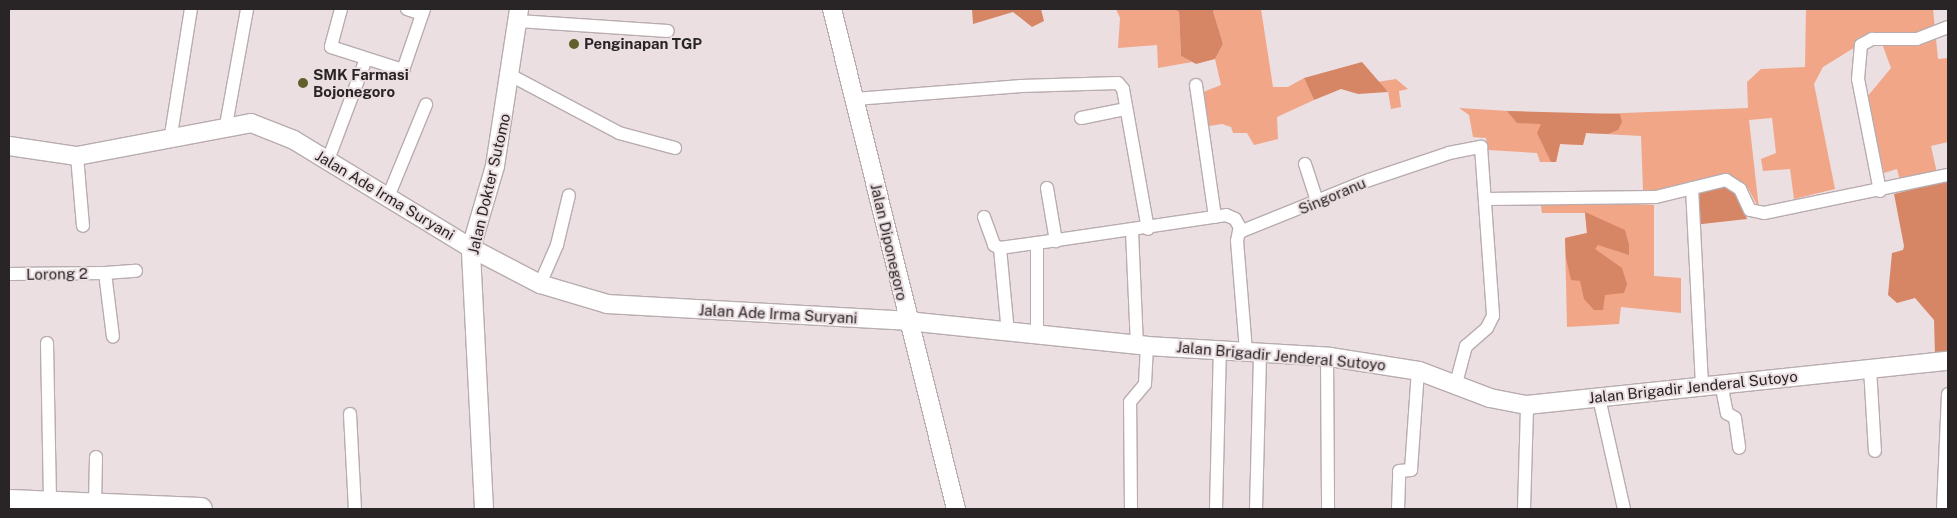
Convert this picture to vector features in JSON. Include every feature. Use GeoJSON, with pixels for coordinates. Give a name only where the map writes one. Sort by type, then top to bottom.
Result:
{"type":"FeatureCollection","features":[{"type":"Feature","properties":{"kind":"highway"},"geometry":{"type":"LineString","coordinates":[[9,501],[85,506],[201,509]]}},
{"type":"Feature","properties":{"kind":"street"},"geometry":{"type":"LineString","coordinates":[[170,140],[192,9]]}},
{"type":"Feature","properties":{"kind":"street"},"geometry":{"type":"LineString","coordinates":[[226,125],[247,9]]}},
{"type":"Feature","properties":{"kind":"street"},"geometry":{"type":"LineString","coordinates":[[341,9],[332,47],[398,70],[405,68],[423,11],[407,9]]}},
{"type":"Feature","properties":{"kind":"street","name":"Jalan Diponegoro"},"geometry":{"type":"LineString","coordinates":[[832,9],[907,321],[949,475],[956,509]]}},
{"type":"Feature","properties":{"kind":"street"},"geometry":{"type":"LineString","coordinates":[[518,15],[668,31]]}},
{"type":"Feature","properties":{"kind":"street","name":"Jalan Dokter Sutomo"},"geometry":{"type":"LineString","coordinates":[[484,509],[471,248],[495,166],[512,76],[518,15]]}},
{"type":"Feature","properties":{"kind":"street"},"geometry":{"type":"LineString","coordinates":[[1880,191],[1858,79],[1862,45],[1872,39],[1917,39],[1948,27]]}},
{"type":"Feature","properties":{"kind":"street"},"geometry":{"type":"LineString","coordinates":[[328,160],[366,59]]}},
{"type":"Feature","properties":{"kind":"street"},"geometry":{"type":"LineString","coordinates":[[512,76],[619,133],[675,148]]}},
{"type":"Feature","properties":{"kind":"street"},"geometry":{"type":"LineString","coordinates":[[855,99],[1108,82],[1118,83],[1123,89],[1148,229]]}},
{"type":"Feature","properties":{"kind":"street"},"geometry":{"type":"LineString","coordinates":[[1196,85],[1215,217]]}},
{"type":"Feature","properties":{"kind":"street"},"geometry":{"type":"LineString","coordinates":[[388,197],[426,105]]}},
{"type":"Feature","properties":{"kind":"street"},"geometry":{"type":"LineString","coordinates":[[1081,118],[1126,109]]}},
{"type":"Feature","properties":{"kind":"street","name":"Jalan Ade Irma Suryani"},"geometry":{"type":"LineString","coordinates":[[9,146],[77,156],[170,140],[226,125],[251,123],[274,130],[328,160],[471,248],[540,284],[608,304],[907,321]]}},
{"type":"Feature","properties":{"kind":"street","name":"Singoranu"},"geometry":{"type":"LineString","coordinates":[[1239,231],[1259,227],[1317,201],[1431,159],[1481,147],[1487,198],[1493,316],[1487,328],[1466,346],[1456,382]]}},
{"type":"Feature","properties":{"kind":"street"},"geometry":{"type":"LineString","coordinates":[[77,156],[83,226]]}},
{"type":"Feature","properties":{"kind":"street"},"geometry":{"type":"LineString","coordinates":[[1305,164],[1317,201]]}},
{"type":"Feature","properties":{"kind":"street"},"geometry":{"type":"LineString","coordinates":[[1487,198],[1656,197],[1726,180],[1740,190],[1756,214],[1880,191],[1948,175]]}},
{"type":"Feature","properties":{"kind":"street"},"geometry":{"type":"LineString","coordinates":[[1046,188],[1056,240]]}},
{"type":"Feature","properties":{"kind":"street"},"geometry":{"type":"LineString","coordinates":[[1692,188],[1702,386]]}},
{"type":"Feature","properties":{"kind":"street"},"geometry":{"type":"LineString","coordinates":[[540,284],[557,245],[569,195]]}},
{"type":"Feature","properties":{"kind":"street"},"geometry":{"type":"LineString","coordinates":[[984,217],[994,245],[1000,248],[1232,216],[1239,231],[1236,241],[1253,351],[1256,509]]}},
{"type":"Feature","properties":{"kind":"street"},"geometry":{"type":"LineString","coordinates":[[1131,509],[1130,402],[1145,384],[1132,231]]}},
{"type":"Feature","properties":{"kind":"street"},"geometry":{"type":"LineString","coordinates":[[1037,243],[1038,336]]}},
{"type":"Feature","properties":{"kind":"street"},"geometry":{"type":"LineString","coordinates":[[1000,248],[1008,333]]}},
{"type":"Feature","properties":{"kind":"street","name":"Lorong 2"},"geometry":{"type":"LineString","coordinates":[[9,274],[136,271]]}},
{"type":"Feature","properties":{"kind":"street","name":"Lorong 2"},"geometry":{"type":"LineString","coordinates":[[105,273],[113,337]]}},
{"type":"Feature","properties":{"kind":"street","name":"Jalan Brigadir Jenderal Sutoyo"},"geometry":{"type":"LineString","coordinates":[[907,321],[1008,333],[1142,345],[1220,348],[1327,357],[1418,370],[1456,382],[1490,398],[1527,406],[1721,383],[1948,361]]}},
{"type":"Feature","properties":{"kind":"street"},"geometry":{"type":"LineString","coordinates":[[47,343],[50,503]]}},
{"type":"Feature","properties":{"kind":"street"},"geometry":{"type":"LineString","coordinates":[[1216,509],[1220,348]]}},
{"type":"Feature","properties":{"kind":"street"},"geometry":{"type":"LineString","coordinates":[[1327,357],[1328,509]]}},
{"type":"Feature","properties":{"kind":"street"},"geometry":{"type":"LineString","coordinates":[[1870,368],[1875,451]]}},
{"type":"Feature","properties":{"kind":"street"},"geometry":{"type":"LineString","coordinates":[[1398,509],[1399,472],[1411,470],[1418,370]]}},
{"type":"Feature","properties":{"kind":"street"},"geometry":{"type":"LineString","coordinates":[[1721,383],[1727,413],[1735,418],[1739,448]]}},
{"type":"Feature","properties":{"kind":"street"},"geometry":{"type":"LineString","coordinates":[[1943,509],[1948,394]]}},
{"type":"Feature","properties":{"kind":"street"},"geometry":{"type":"LineString","coordinates":[[1599,398],[1624,509]]}},
{"type":"Feature","properties":{"kind":"street"},"geometry":{"type":"LineString","coordinates":[[1524,509],[1527,406]]}},
{"type":"Feature","properties":{"kind":"street"},"geometry":{"type":"LineString","coordinates":[[350,414],[355,509]]}},
{"type":"Feature","properties":{"kind":"street"},"geometry":{"type":"LineString","coordinates":[[85,506],[96,458]]}},
{"type":"Feature","properties":{"kind":"street"},"geometry":{"type":"LineString","coordinates":[[943,509],[949,475]]}},
{"type":"Feature","properties":{"kind":"shaded area"},"geometry":{"type":"Polygon","coordinates":[[[972,9],[1041,9],[1044,21],[1032,27],[1013,12],[973,24],[972,9]]]}},
{"type":"Feature","properties":{"kind":"shaded area"},"geometry":{"type":"Polygon","coordinates":[[[1116,9],[1174,9],[1179,12],[1181,56],[1192,62],[1158,68],[1157,45],[1118,48],[1120,18],[1116,9]]]}},
{"type":"Feature","properties":{"kind":"shaded area"},"geometry":{"type":"Polygon","coordinates":[[[1174,9],[1216,9],[1213,11],[1223,44],[1215,59],[1196,64],[1181,56],[1179,12],[1174,9]]]}},
{"type":"Feature","properties":{"kind":"shaded area"},"geometry":{"type":"Polygon","coordinates":[[[1216,9],[1261,9],[1273,87],[1288,87],[1304,78],[1314,100],[1277,117],[1278,139],[1254,145],[1247,133],[1233,133],[1231,127],[1222,124],[1209,126],[1203,92],[1221,85],[1215,59],[1223,44],[1213,11],[1216,9]]]}},
{"type":"Feature","properties":{"kind":"shaded area"},"geometry":{"type":"Polygon","coordinates":[[[1933,9],[1938,59],[1948,58],[1948,142],[1931,146],[1937,173],[1900,181],[1897,169],[1884,173],[1867,97],[1891,68],[1878,33],[1823,67],[1814,84],[1835,189],[1794,199],[1790,169],[1763,171],[1761,159],[1776,153],[1772,118],[1749,120],[1759,209],[1748,188],[1729,175],[1659,191],[1643,190],[1641,136],[1586,133],[1583,145],[1560,144],[1556,162],[1540,162],[1537,153],[1488,150],[1486,138],[1473,137],[1469,115],[1459,108],[1575,115],[1748,108],[1747,82],[1761,69],[1805,67],[1806,10],[1933,9]]]}},
{"type":"Feature","properties":{"kind":"shaded area"},"geometry":{"type":"Polygon","coordinates":[[[1362,62],[1388,92],[1358,94],[1341,89],[1314,100],[1304,78],[1362,62]]]}},
{"type":"Feature","properties":{"kind":"shaded area"},"geometry":{"type":"Polygon","coordinates":[[[1396,79],[1408,89],[1399,91],[1401,107],[1391,109],[1388,92],[1377,82],[1396,79]]]}},
{"type":"Feature","properties":{"kind":"shaded area"},"geometry":{"type":"Polygon","coordinates":[[[1507,111],[1620,114],[1622,122],[1618,130],[1608,134],[1586,133],[1583,145],[1560,144],[1556,162],[1551,162],[1537,133],[1541,124],[1517,123],[1507,111]]]}},
{"type":"Feature","properties":{"kind":"shaded area"},"geometry":{"type":"Polygon","coordinates":[[[1948,181],[1948,354],[1935,355],[1934,320],[1915,298],[1897,303],[1888,295],[1892,253],[1903,250],[1904,246],[1894,194],[1948,181]]]}},
{"type":"Feature","properties":{"kind":"shaded area"},"geometry":{"type":"Polygon","coordinates":[[[1716,184],[1734,190],[1747,219],[1693,225],[1694,193],[1716,184]]]}},
{"type":"Feature","properties":{"kind":"shaded area"},"geometry":{"type":"Polygon","coordinates":[[[1540,200],[1654,205],[1654,276],[1681,278],[1681,313],[1621,307],[1619,324],[1567,327],[1565,238],[1587,233],[1585,213],[1542,213],[1540,200]]]}},
{"type":"Feature","properties":{"kind":"shaded area"},"geometry":{"type":"Polygon","coordinates":[[[1585,212],[1625,230],[1629,245],[1629,255],[1598,245],[1595,249],[1622,268],[1627,284],[1624,293],[1605,295],[1603,310],[1594,310],[1584,299],[1580,281],[1571,280],[1566,258],[1565,238],[1587,233],[1585,212]]]}},
{"type":"Feature","properties":{"kind":"place","name":"Penginapan TGP"},"geometry":{"type":"Point","coordinates":[574,44]}},
{"type":"Feature","properties":{"kind":"place","name":"SMK Farmasi Bojonegoro"},"geometry":{"type":"Point","coordinates":[303,83]}}]}
